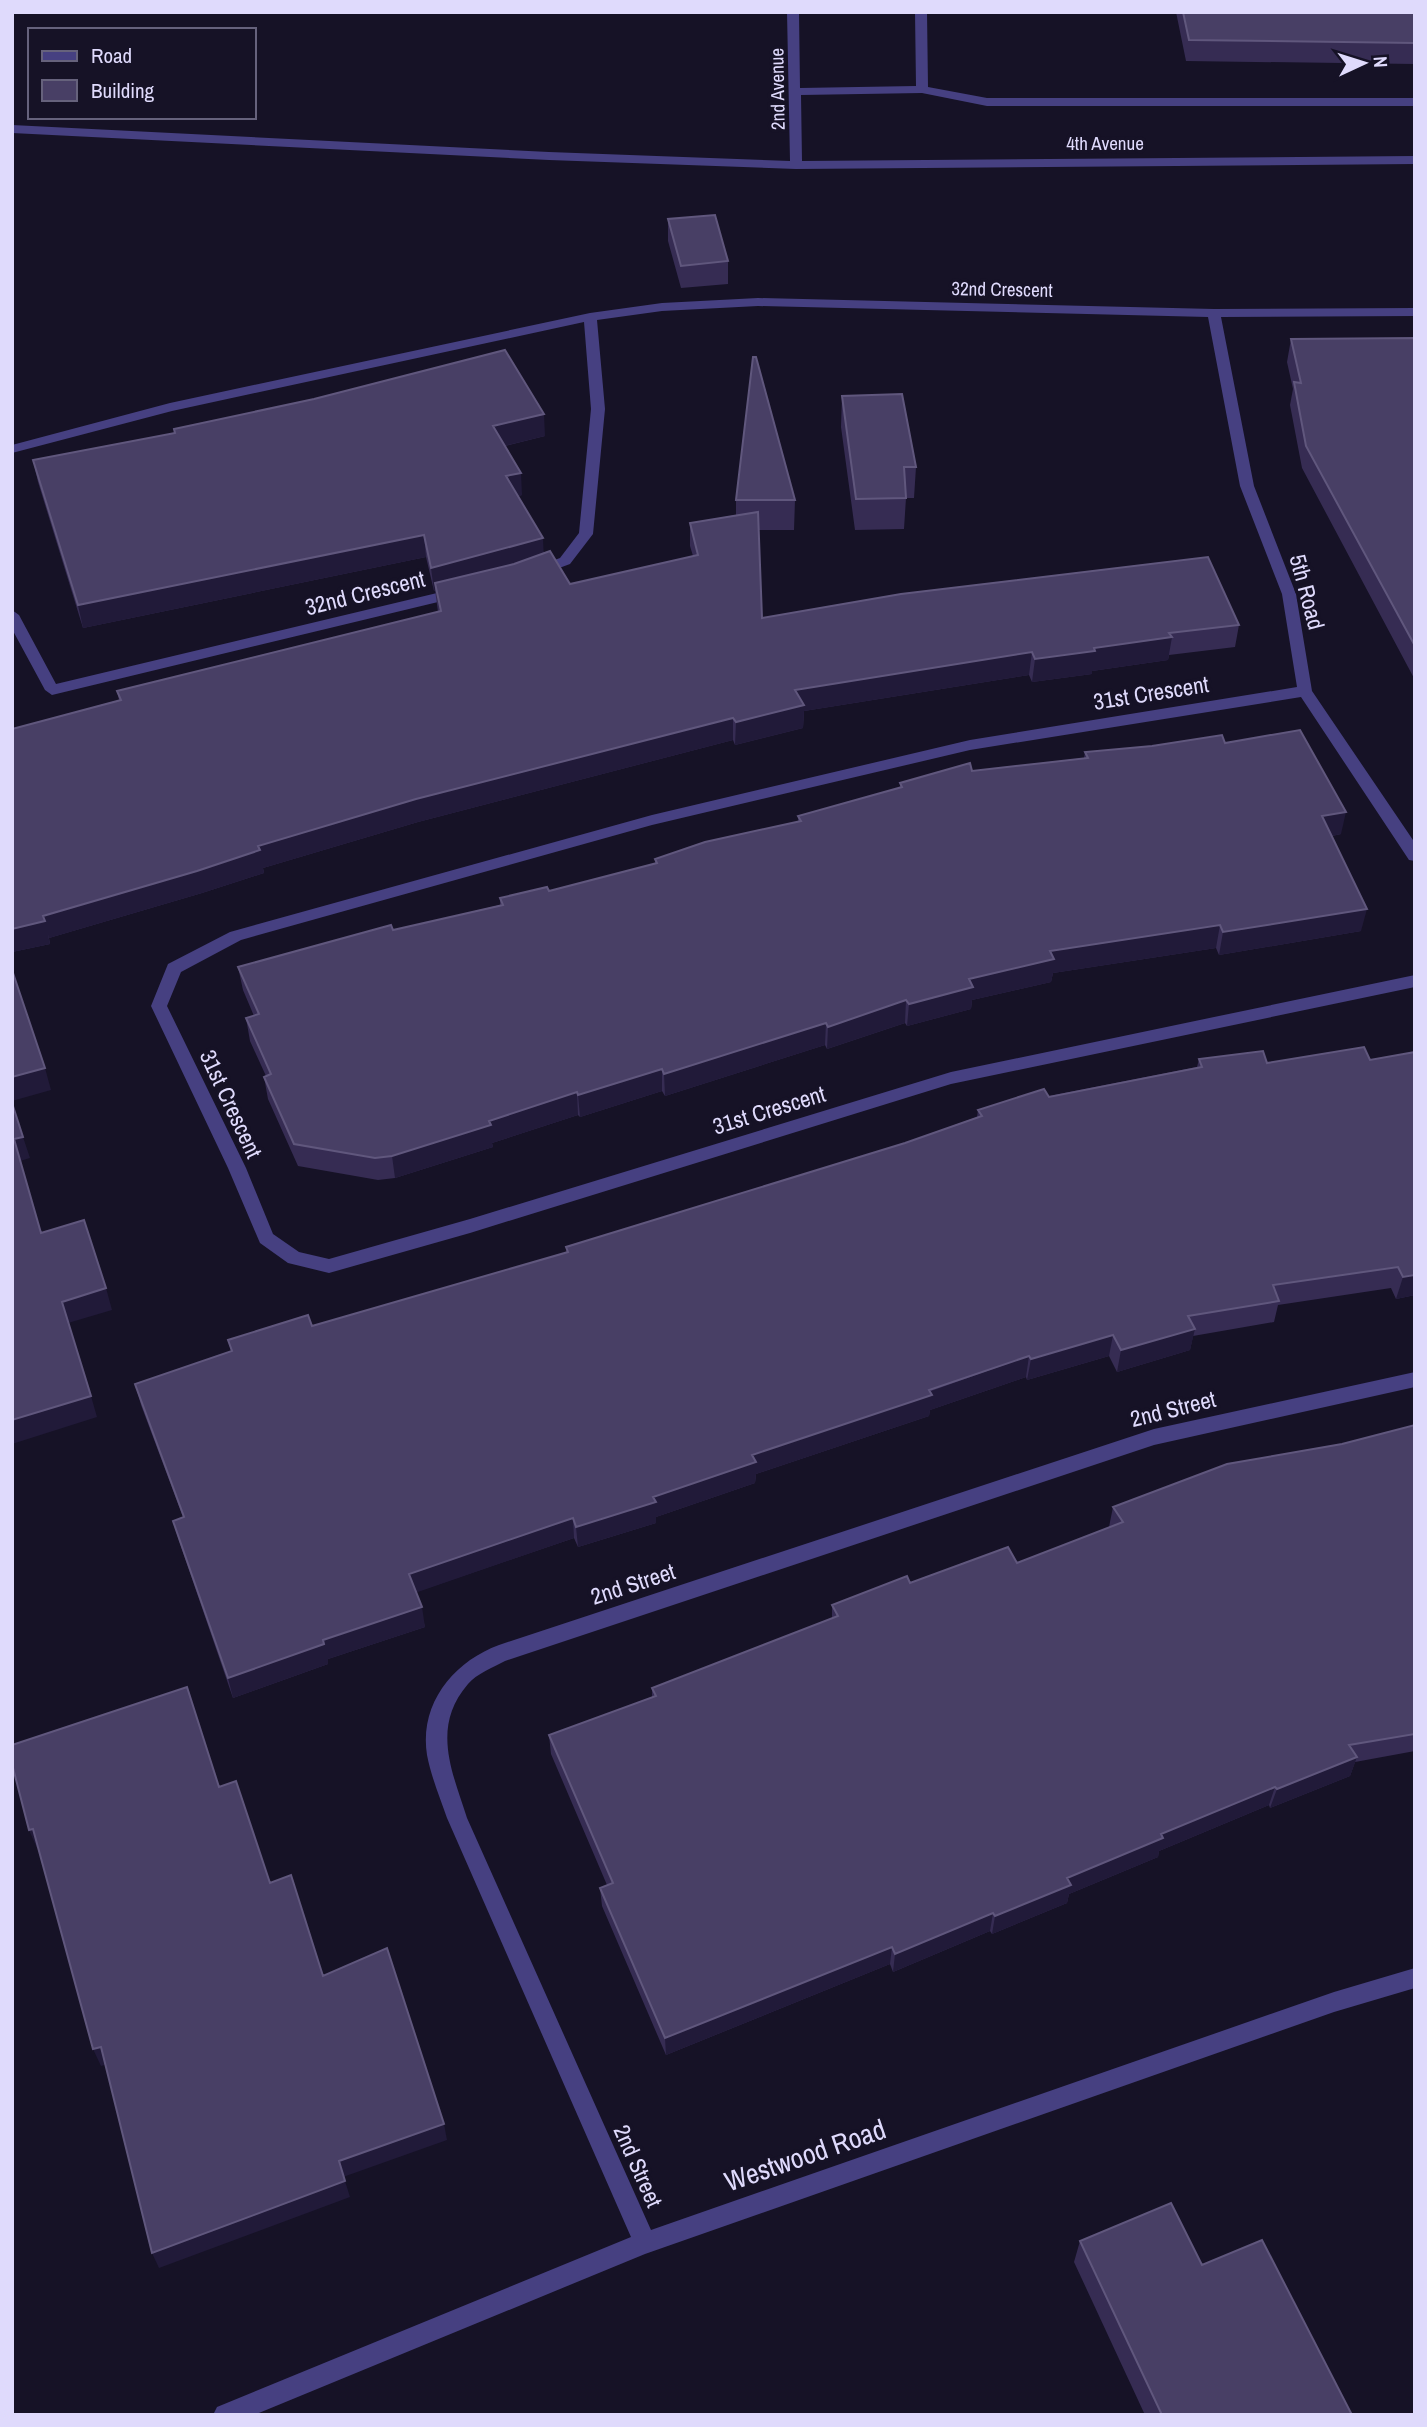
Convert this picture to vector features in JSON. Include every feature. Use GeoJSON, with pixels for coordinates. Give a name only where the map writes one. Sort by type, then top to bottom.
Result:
{"type":"FeatureCollection","features":[{"type":"Feature","properties":{"kind":"street","name":"2nd Avenue"},"geometry":{"type":"LineString","coordinates":[[793,12],[796,165]]}},
{"type":"Feature","properties":{"kind":"street"},"geometry":{"type":"LineString","coordinates":[[921,12],[922,89]]}},
{"type":"Feature","properties":{"kind":"street"},"geometry":{"type":"LineString","coordinates":[[795,92],[922,89],[987,102],[1415,102]]}},
{"type":"Feature","properties":{"kind":"street","name":"4th Avenue"},"geometry":{"type":"LineString","coordinates":[[12,130],[536,156],[796,165],[1415,160]]}},
{"type":"Feature","properties":{"kind":"street","name":"32nd Crescent"},"geometry":{"type":"LineString","coordinates":[[12,449],[170,407],[590,317],[662,307],[758,302],[1214,313],[1415,312]]}},
{"type":"Feature","properties":{"kind":"street","name":"5th Road"},"geometry":{"type":"LineString","coordinates":[[1214,313],[1247,486],[1289,594],[1305,691],[1415,856]]}},
{"type":"Feature","properties":{"kind":"street"},"geometry":{"type":"LineString","coordinates":[[515,579],[565,561],[586,534],[598,410],[590,317]]}},
{"type":"Feature","properties":{"kind":"street","name":"32nd Crescent"},"geometry":{"type":"LineString","coordinates":[[12,615],[52,690],[476,589]]}},
{"type":"Feature","properties":{"kind":"street","name":"31st Crescent"},"geometry":{"type":"LineString","coordinates":[[1305,691],[970,745],[652,820],[349,903],[236,936],[174,968],[159,1006],[237,1168],[266,1238],[294,1258],[329,1266],[470,1226],[951,1078],[1415,981]]}},
{"type":"Feature","properties":{"kind":"street","name":"2nd Street"},"geometry":{"type":"LineString","coordinates":[[645,2243],[457,1818],[437,1754],[438,1714],[462,1676],[499,1654],[1154,1437],[1415,1379]]}},
{"type":"Feature","properties":{"kind":"street","name":"Westwood Road"},"geometry":{"type":"LineString","coordinates":[[225,2415],[645,2243],[1334,2002],[1415,1978]]}},
{"type":"Feature","properties":{"kind":"building"},"geometry":{"type":"Polygon","coordinates":[[[1183,12],[1415,12],[1415,43],[1189,40],[1183,12]]]}},
{"type":"Feature","properties":{"kind":"building"},"geometry":{"type":"Polygon","coordinates":[[[715,215],[728,261],[681,266],[668,219],[715,215]]]}},
{"type":"Feature","properties":{"kind":"building"},"geometry":{"type":"Polygon","coordinates":[[[1415,338],[1415,646],[1306,446],[1294,382],[1301,383],[1291,339],[1415,338]]]}},
{"type":"Feature","properties":{"kind":"building"},"geometry":{"type":"Polygon","coordinates":[[[505,350],[544,414],[493,426],[521,473],[506,476],[543,538],[431,568],[424,535],[78,605],[33,460],[175,433],[174,429],[314,399],[505,350]]]}},
{"type":"Feature","properties":{"kind":"building"},"geometry":{"type":"Polygon","coordinates":[[[753,357],[756,357],[795,500],[736,500],[753,357]]]}},
{"type":"Feature","properties":{"kind":"building"},"geometry":{"type":"Polygon","coordinates":[[[902,394],[916,467],[904,467],[906,498],[856,499],[842,396],[902,394]]]}},
{"type":"Feature","properties":{"kind":"building"},"geometry":{"type":"Polygon","coordinates":[[[758,512],[762,618],[901,594],[1208,557],[1239,625],[1169,633],[1172,637],[1094,648],[1095,651],[1035,659],[1032,652],[795,690],[804,705],[736,722],[733,718],[416,799],[258,846],[260,850],[43,916],[45,921],[12,929],[12,729],[121,700],[117,691],[441,611],[435,583],[514,564],[550,551],[570,584],[698,555],[690,523],[758,512]]]}},
{"type":"Feature","properties":{"kind":"building"},"geometry":{"type":"Polygon","coordinates":[[[1300,730],[1346,812],[1322,816],[1367,909],[1223,932],[1220,925],[1050,951],[1054,959],[969,979],[973,987],[909,1004],[906,1000],[828,1027],[826,1023],[664,1074],[662,1069],[578,1095],[577,1092],[489,1121],[491,1125],[392,1156],[375,1158],[294,1144],[264,1077],[271,1074],[246,1018],[259,1014],[238,967],[391,925],[393,930],[503,905],[500,898],[547,887],[549,891],[657,863],[655,859],[705,842],[801,821],[798,816],[902,787],[900,783],[970,763],[972,771],[1088,758],[1085,752],[1152,746],[1222,735],[1225,743],[1300,730]]]}},
{"type":"Feature","properties":{"kind":"building"},"geometry":{"type":"Polygon","coordinates":[[[12,970],[45,1068],[12,1077],[12,970]]]}},
{"type":"Feature","properties":{"kind":"building"},"geometry":{"type":"Polygon","coordinates":[[[1364,1047],[1370,1060],[1415,1052],[1415,1275],[1403,1277],[1398,1267],[1273,1285],[1279,1301],[1188,1316],[1195,1329],[1121,1350],[1113,1335],[1031,1359],[1029,1356],[929,1390],[932,1395],[752,1455],[756,1462],[653,1497],[656,1502],[576,1527],[573,1518],[409,1574],[422,1607],[323,1640],[324,1644],[228,1678],[173,1521],[184,1517],[135,1384],[232,1351],[228,1340],[308,1315],[312,1326],[568,1252],[566,1247],[905,1143],[982,1116],[978,1110],[1044,1089],[1049,1097],[1202,1067],[1199,1059],[1263,1051],[1267,1063],[1364,1047]]]}},
{"type":"Feature","properties":{"kind":"building"},"geometry":{"type":"Polygon","coordinates":[[[12,1103],[23,1137],[14,1139],[41,1233],[84,1220],[106,1288],[62,1302],[91,1396],[12,1420],[12,1103]]]}},
{"type":"Feature","properties":{"kind":"building"},"geometry":{"type":"Polygon","coordinates":[[[1415,1425],[1415,1734],[1349,1745],[1357,1757],[1161,1834],[1163,1838],[1067,1878],[1071,1885],[995,1916],[993,1913],[895,1954],[892,1947],[665,2038],[600,1888],[613,1883],[549,1735],[656,1696],[652,1688],[838,1616],[832,1605],[907,1576],[910,1583],[1008,1547],[1017,1563],[1123,1522],[1113,1507],[1227,1464],[1342,1444],[1415,1425]]]}},
{"type":"Feature","properties":{"kind":"building"},"geometry":{"type":"Polygon","coordinates":[[[187,1687],[219,1787],[236,1781],[270,1883],[291,1875],[323,1976],[387,1948],[444,2124],[339,2161],[345,2181],[152,2253],[101,2047],[93,2049],[33,1829],[29,1830],[12,1764],[12,1745],[187,1687]]]}},
{"type":"Feature","properties":{"kind":"building"},"geometry":{"type":"Polygon","coordinates":[[[1171,2203],[1202,2265],[1262,2240],[1352,2415],[1162,2415],[1080,2241],[1171,2203]]]}}]}
